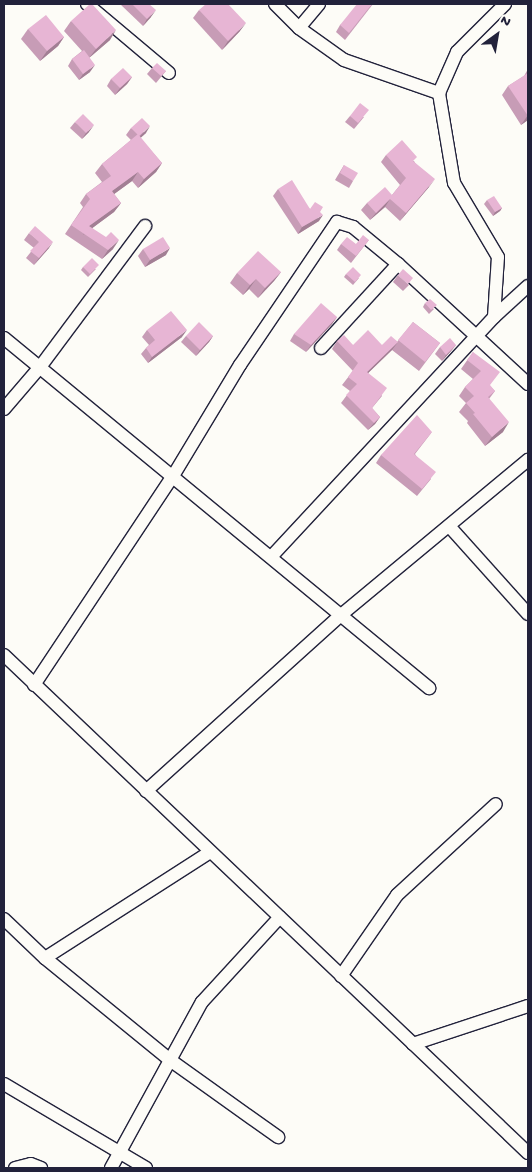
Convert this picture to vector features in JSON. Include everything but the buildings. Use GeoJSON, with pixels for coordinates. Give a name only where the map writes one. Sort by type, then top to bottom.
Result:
{"type":"FeatureCollection","features":[{"type":"Feature","properties":{"kind":"street"},"geometry":{"type":"LineString","coordinates":[[87,4],[170,74]]}},
{"type":"Feature","properties":{"kind":"street"},"geometry":{"type":"LineString","coordinates":[[275,4],[299,28],[344,60],[439,93]]}},
{"type":"Feature","properties":{"kind":"street"},"geometry":{"type":"LineString","coordinates":[[299,28],[319,4]]}},
{"type":"Feature","properties":{"kind":"street"},"geometry":{"type":"LineString","coordinates":[[494,317],[498,256],[454,183],[439,93],[457,52],[505,4]]}},
{"type":"Feature","properties":{"kind":"street"},"geometry":{"type":"LineString","coordinates":[[34,685],[173,476],[240,366],[337,222],[353,227],[398,264],[478,335],[528,384]]}},
{"type":"Feature","properties":{"kind":"street"},"geometry":{"type":"LineString","coordinates":[[4,409],[40,367],[145,226]]}},
{"type":"Feature","properties":{"kind":"street"},"geometry":{"type":"LineString","coordinates":[[321,348],[398,264]]}},
{"type":"Feature","properties":{"kind":"street"},"geometry":{"type":"LineString","coordinates":[[271,557],[494,317],[528,286]]}},
{"type":"Feature","properties":{"kind":"street"},"geometry":{"type":"LineString","coordinates":[[4,338],[429,688]]}},
{"type":"Feature","properties":{"kind":"street"},"geometry":{"type":"LineString","coordinates":[[146,791],[341,615],[528,460]]}},
{"type":"Feature","properties":{"kind":"street"},"geometry":{"type":"LineString","coordinates":[[449,526],[528,614]]}},
{"type":"Feature","properties":{"kind":"street"},"geometry":{"type":"LineString","coordinates":[[4,655],[528,1152]]}},
{"type":"Feature","properties":{"kind":"street"},"geometry":{"type":"LineString","coordinates":[[341,976],[396,896],[496,804]]}},
{"type":"Feature","properties":{"kind":"street"},"geometry":{"type":"LineString","coordinates":[[45,958],[210,852]]}},
{"type":"Feature","properties":{"kind":"street"},"geometry":{"type":"LineString","coordinates":[[111,1168],[202,1002],[280,917]]}},
{"type":"Feature","properties":{"kind":"street"},"geometry":{"type":"LineString","coordinates":[[4,919],[45,958],[170,1060],[278,1137]]}},
{"type":"Feature","properties":{"kind":"street"},"geometry":{"type":"LineString","coordinates":[[413,1044],[528,1006]]}},
{"type":"Feature","properties":{"kind":"street"},"geometry":{"type":"LineString","coordinates":[[4,1084],[146,1168]]}},
{"type":"Feature","properties":{"kind":"street"},"geometry":{"type":"LineString","coordinates":[[15,1168],[31,1164],[41,1168]]}}]}
